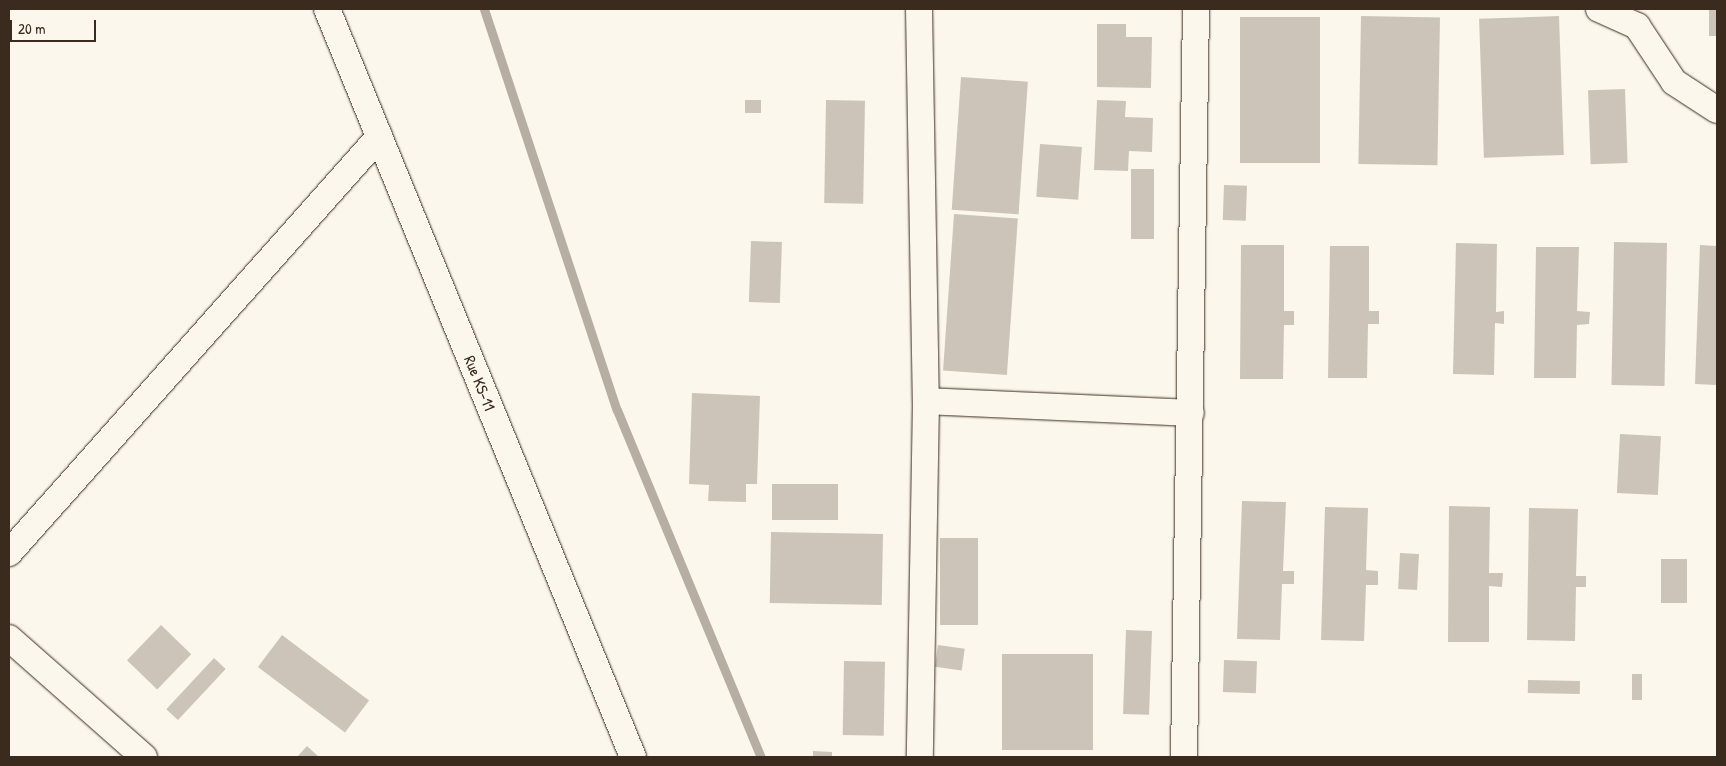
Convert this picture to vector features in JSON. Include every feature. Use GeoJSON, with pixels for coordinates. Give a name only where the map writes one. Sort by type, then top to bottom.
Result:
{"type":"FeatureCollection","features":[{"type":"Feature","properties":{"kind":"street","name":"Rue KS-11"},"geometry":{"type":"LineString","coordinates":[[327,9],[633,757]]}},
{"type":"Feature","properties":{"kind":"street"},"geometry":{"type":"LineString","coordinates":[[919,9],[926,401],[920,757]]}},
{"type":"Feature","properties":{"kind":"street"},"geometry":{"type":"LineString","coordinates":[[1184,757],[1192,413],[1196,9]]}},
{"type":"Feature","properties":{"kind":"street"},"geometry":{"type":"LineString","coordinates":[[1599,9],[1637,26],[1674,82],[1717,110]]}},
{"type":"Feature","properties":{"kind":"street"},"geometry":{"type":"LineString","coordinates":[[9,553],[379,137]]}},
{"type":"Feature","properties":{"kind":"street"},"geometry":{"type":"LineString","coordinates":[[926,401],[1192,413]]}},
{"type":"Feature","properties":{"kind":"street"},"geometry":{"type":"LineString","coordinates":[[9,638],[144,757]]}},
{"type":"Feature","properties":{"kind":"building"},"geometry":{"type":"Polygon","coordinates":[[[1709,9],[1717,9],[1717,36],[1709,36],[1709,9]]]}},
{"type":"Feature","properties":{"kind":"building"},"geometry":{"type":"Polygon","coordinates":[[[1361,16],[1440,17],[1437,165],[1358,164],[1361,16]]]}},
{"type":"Feature","properties":{"kind":"building"},"geometry":{"type":"Polygon","coordinates":[[[1559,16],[1564,155],[1484,158],[1479,19],[1559,16]]]}},
{"type":"Feature","properties":{"kind":"building"},"geometry":{"type":"Polygon","coordinates":[[[1240,17],[1320,17],[1320,163],[1240,163],[1240,17]]]}},
{"type":"Feature","properties":{"kind":"building"},"geometry":{"type":"Polygon","coordinates":[[[1097,24],[1126,24],[1126,37],[1152,37],[1151,88],[1097,87],[1097,24]]]}},
{"type":"Feature","properties":{"kind":"building"},"geometry":{"type":"Polygon","coordinates":[[[961,77],[1028,82],[1019,214],[952,210],[961,77]]]}},
{"type":"Feature","properties":{"kind":"building"},"geometry":{"type":"Polygon","coordinates":[[[1625,89],[1628,163],[1591,164],[1588,90],[1625,89]]]}},
{"type":"Feature","properties":{"kind":"building"},"geometry":{"type":"Polygon","coordinates":[[[745,100],[761,100],[761,113],[745,113],[745,100]]]}},
{"type":"Feature","properties":{"kind":"building"},"geometry":{"type":"Polygon","coordinates":[[[826,100],[865,101],[863,204],[824,203],[826,100]]]}},
{"type":"Feature","properties":{"kind":"building"},"geometry":{"type":"Polygon","coordinates":[[[1097,100],[1126,101],[1125,117],[1153,118],[1152,152],[1129,151],[1128,171],[1094,170],[1097,100]]]}},
{"type":"Feature","properties":{"kind":"building"},"geometry":{"type":"Polygon","coordinates":[[[1040,144],[1082,147],[1078,200],[1036,197],[1040,144]]]}},
{"type":"Feature","properties":{"kind":"building"},"geometry":{"type":"Polygon","coordinates":[[[1131,169],[1154,169],[1154,239],[1131,239],[1131,169]]]}},
{"type":"Feature","properties":{"kind":"building"},"geometry":{"type":"Polygon","coordinates":[[[1224,185],[1247,186],[1246,221],[1223,220],[1224,185]]]}},
{"type":"Feature","properties":{"kind":"building"},"geometry":{"type":"Polygon","coordinates":[[[954,214],[1018,218],[1007,375],[943,371],[954,214]]]}},
{"type":"Feature","properties":{"kind":"building"},"geometry":{"type":"Polygon","coordinates":[[[751,241],[782,242],[780,303],[749,302],[751,241]]]}},
{"type":"Feature","properties":{"kind":"building"},"geometry":{"type":"Polygon","coordinates":[[[1614,242],[1667,243],[1664,386],[1612,385],[1614,242]]]}},
{"type":"Feature","properties":{"kind":"building"},"geometry":{"type":"Polygon","coordinates":[[[1456,243],[1497,244],[1496,312],[1504,311],[1504,324],[1495,323],[1494,375],[1453,374],[1456,243]]]}},
{"type":"Feature","properties":{"kind":"building"},"geometry":{"type":"Polygon","coordinates":[[[1241,245],[1284,245],[1284,311],[1294,311],[1294,325],[1284,325],[1283,379],[1240,379],[1241,245]]]}},
{"type":"Feature","properties":{"kind":"building"},"geometry":{"type":"Polygon","coordinates":[[[1700,245],[1717,246],[1717,385],[1695,384],[1700,245]]]}},
{"type":"Feature","properties":{"kind":"building"},"geometry":{"type":"Polygon","coordinates":[[[1330,246],[1369,246],[1369,311],[1379,311],[1379,324],[1368,324],[1367,378],[1328,378],[1330,246]]]}},
{"type":"Feature","properties":{"kind":"building"},"geometry":{"type":"Polygon","coordinates":[[[1536,247],[1579,247],[1577,311],[1590,312],[1589,324],[1577,325],[1576,378],[1534,378],[1536,247]]]}},
{"type":"Feature","properties":{"kind":"building"},"geometry":{"type":"Polygon","coordinates":[[[692,393],[760,396],[757,484],[746,484],[746,502],[708,501],[709,485],[689,484],[692,393]]]}},
{"type":"Feature","properties":{"kind":"building"},"geometry":{"type":"Polygon","coordinates":[[[1620,434],[1661,436],[1658,495],[1617,493],[1620,434]]]}},
{"type":"Feature","properties":{"kind":"building"},"geometry":{"type":"Polygon","coordinates":[[[772,484],[838,484],[838,520],[772,520],[772,484]]]}},
{"type":"Feature","properties":{"kind":"building"},"geometry":{"type":"Polygon","coordinates":[[[1242,501],[1286,502],[1283,571],[1294,571],[1294,584],[1282,584],[1280,640],[1237,639],[1242,501]]]}},
{"type":"Feature","properties":{"kind":"building"},"geometry":{"type":"Polygon","coordinates":[[[1449,506],[1490,507],[1489,573],[1503,573],[1502,587],[1489,586],[1489,642],[1448,642],[1449,506]]]}},
{"type":"Feature","properties":{"kind":"building"},"geometry":{"type":"Polygon","coordinates":[[[1325,507],[1368,508],[1366,570],[1378,571],[1378,585],[1366,585],[1364,641],[1321,640],[1325,507]]]}},
{"type":"Feature","properties":{"kind":"building"},"geometry":{"type":"Polygon","coordinates":[[[1529,508],[1578,509],[1576,576],[1586,576],[1586,587],[1576,587],[1575,641],[1527,640],[1529,508]]]}},
{"type":"Feature","properties":{"kind":"building"},"geometry":{"type":"Polygon","coordinates":[[[771,532],[883,534],[882,605],[770,603],[771,532]]]}},
{"type":"Feature","properties":{"kind":"building"},"geometry":{"type":"Polygon","coordinates":[[[940,538],[978,538],[978,625],[940,625],[940,538]]]}},
{"type":"Feature","properties":{"kind":"building"},"geometry":{"type":"Polygon","coordinates":[[[1400,553],[1419,554],[1417,590],[1398,589],[1400,553]]]}},
{"type":"Feature","properties":{"kind":"building"},"geometry":{"type":"Polygon","coordinates":[[[1661,559],[1687,559],[1687,603],[1661,603],[1661,559]]]}},
{"type":"Feature","properties":{"kind":"building"},"geometry":{"type":"Polygon","coordinates":[[[161,625],[191,654],[157,689],[127,660],[161,625]]]}},
{"type":"Feature","properties":{"kind":"building"},"geometry":{"type":"Polygon","coordinates":[[[1126,630],[1152,631],[1149,715],[1123,714],[1126,630]]]}},
{"type":"Feature","properties":{"kind":"building"},"geometry":{"type":"Polygon","coordinates":[[[282,635],[369,701],[345,733],[258,667],[282,635]]]}},
{"type":"Feature","properties":{"kind":"building"},"geometry":{"type":"Polygon","coordinates":[[[938,645],[965,649],[962,671],[935,667],[938,645]]]}},
{"type":"Feature","properties":{"kind":"building"},"geometry":{"type":"Polygon","coordinates":[[[1002,654],[1093,654],[1093,750],[1002,750],[1002,654]]]}},
{"type":"Feature","properties":{"kind":"building"},"geometry":{"type":"Polygon","coordinates":[[[214,658],[226,669],[178,720],[166,709],[214,658]]]}},
{"type":"Feature","properties":{"kind":"building"},"geometry":{"type":"Polygon","coordinates":[[[1224,660],[1257,661],[1256,693],[1223,692],[1224,660]]]}},
{"type":"Feature","properties":{"kind":"building"},"geometry":{"type":"Polygon","coordinates":[[[844,661],[885,662],[884,736],[843,735],[844,661]]]}},
{"type":"Feature","properties":{"kind":"building"},"geometry":{"type":"Polygon","coordinates":[[[1632,674],[1642,674],[1642,700],[1632,700],[1632,674]]]}},
{"type":"Feature","properties":{"kind":"building"},"geometry":{"type":"Polygon","coordinates":[[[1528,680],[1580,681],[1580,694],[1528,693],[1528,680]]]}},
{"type":"Feature","properties":{"kind":"building"},"geometry":{"type":"Polygon","coordinates":[[[307,746],[319,757],[297,757],[307,746]]]}},
{"type":"Feature","properties":{"kind":"building"},"geometry":{"type":"Polygon","coordinates":[[[813,751],[832,752],[832,757],[813,757],[813,751]]]}},
{"type":"Feature","properties":{"kind":"waterway"},"geometry":{"type":"LineString","coordinates":[[484,9],[617,410],[761,757]]}}]}
